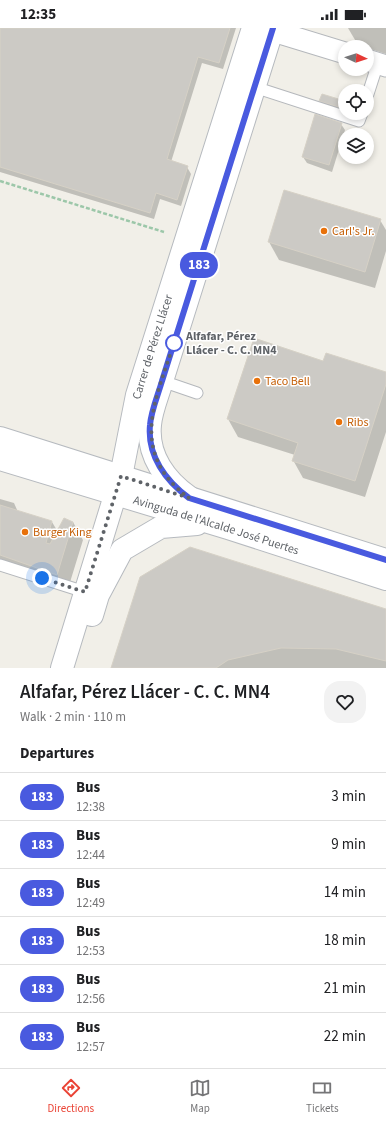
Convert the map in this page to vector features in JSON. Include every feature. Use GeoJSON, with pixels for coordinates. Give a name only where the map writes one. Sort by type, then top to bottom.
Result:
{"type":"FeatureCollection","features":[{"type":"Feature","properties":{"kind":"street"},"geometry":{"type":"LineString","coordinates":[[266,29],[338,51]]}},
{"type":"Feature","properties":{"kind":"street","name":"Carrer de Pérez Llácer"},"geometry":{"type":"LineString","coordinates":[[189,498],[169,480],[161,470],[155,457],[151,441],[150,425],[162,381],[254,87],[266,29]]}},
{"type":"Feature","properties":{"kind":"street","name":"Carrer de Pérez Llácer"},"geometry":{"type":"LineString","coordinates":[[62,668],[118,485],[137,395],[266,29]]}},
{"type":"Feature","properties":{"kind":"street","name":"Avinguda de l'Alcalde José Puertes"},"geometry":{"type":"LineString","coordinates":[[0,438],[210,523],[386,579]]}},
{"type":"Feature","properties":{"kind":"street","name":"Avinguda de l'Alcalde José Puertes"},"geometry":{"type":"LineString","coordinates":[[0,459],[118,485],[189,498],[386,560]]}},
{"type":"Feature","properties":{"kind":"street"},"geometry":{"type":"LineString","coordinates":[[76,668],[98,595],[122,550],[161,527],[210,523]]}},
{"type":"Feature","properties":{"kind":"lane"},"geometry":{"type":"LineString","coordinates":[[371,84],[377,63]]}},
{"type":"Feature","properties":{"kind":"lane"},"geometry":{"type":"LineString","coordinates":[[254,87],[338,115]]}},
{"type":"Feature","properties":{"kind":"lane"},"geometry":{"type":"LineString","coordinates":[[162,381],[197,393]]}},
{"type":"Feature","properties":{"kind":"lane"},"geometry":{"type":"LineString","coordinates":[[0,566],[85,592]]}},
{"type":"Feature","properties":{"kind":"path"},"geometry":{"type":"LineString","coordinates":[[0,181],[170,234]]}},
{"type":"Feature","properties":{"kind":"building"},"geometry":{"type":"Polygon","coordinates":[[[0,28],[230,28],[219,63],[198,57],[167,159],[188,166],[177,200],[156,193],[150,213],[0,167],[0,28]]]}},
{"type":"Feature","properties":{"kind":"building"},"geometry":{"type":"Polygon","coordinates":[[[322,94],[338,99],[338,107],[319,101],[322,94]]]}},
{"type":"Feature","properties":{"kind":"building"},"geometry":{"type":"Polygon","coordinates":[[[315,114],[342,123],[340,128],[338,128],[338,136],[329,165],[302,157],[315,114]]]}},
{"type":"Feature","properties":{"kind":"building","name":"Carl's Jr."},"geometry":{"type":"Polygon","coordinates":[[[284,190],[381,219],[365,272],[268,242],[284,190]]]}},
{"type":"Feature","properties":{"kind":"building"},"geometry":{"type":"Polygon","coordinates":[[[254,338],[323,361],[326,353],[386,372],[386,384],[355,481],[292,461],[298,443],[227,419],[254,338]]]}},
{"type":"Feature","properties":{"kind":"building","name":"Burger King"},"geometry":{"type":"Polygon","coordinates":[[[0,505],[52,521],[46,543],[50,544],[64,518],[73,522],[57,575],[0,555],[0,505]]]}},
{"type":"Feature","properties":{"kind":"building"},"geometry":{"type":"Polygon","coordinates":[[[190,547],[386,609],[386,661],[336,649],[281,648],[228,660],[216,668],[111,668],[140,577],[190,547]]]}},
{"type":"Feature","properties":{"kind":"bus line","name":"183"},"geometry":{"type":"LineString","coordinates":[[273,28],[162,381],[150,425],[151,441],[155,457],[161,470],[179,490],[189,498],[386,560]]}},
{"type":"Feature","properties":{"kind":"place","name":"Carl's Jr."},"geometry":{"type":"Point","coordinates":[324,231]}},
{"type":"Feature","properties":{"kind":"place","name":"Alfafar, Pérez Llácer - C. C. MN4"},"geometry":{"type":"Point","coordinates":[174,343]}},
{"type":"Feature","properties":{"kind":"place","name":"Taco Bell"},"geometry":{"type":"Point","coordinates":[257,381]}},
{"type":"Feature","properties":{"kind":"place","name":"Ribs"},"geometry":{"type":"Point","coordinates":[339,422]}},
{"type":"Feature","properties":{"kind":"place","name":"Burger King"},"geometry":{"type":"Point","coordinates":[25,532]}},
{"type":"Feature","properties":{"kind":"route"},"geometry":{"type":"LineString","coordinates":[[42,578],[85,592],[121,476],[189,498],[179,490],[161,470],[155,457],[151,441],[150,425],[176,337],[174,343]]}}]}
